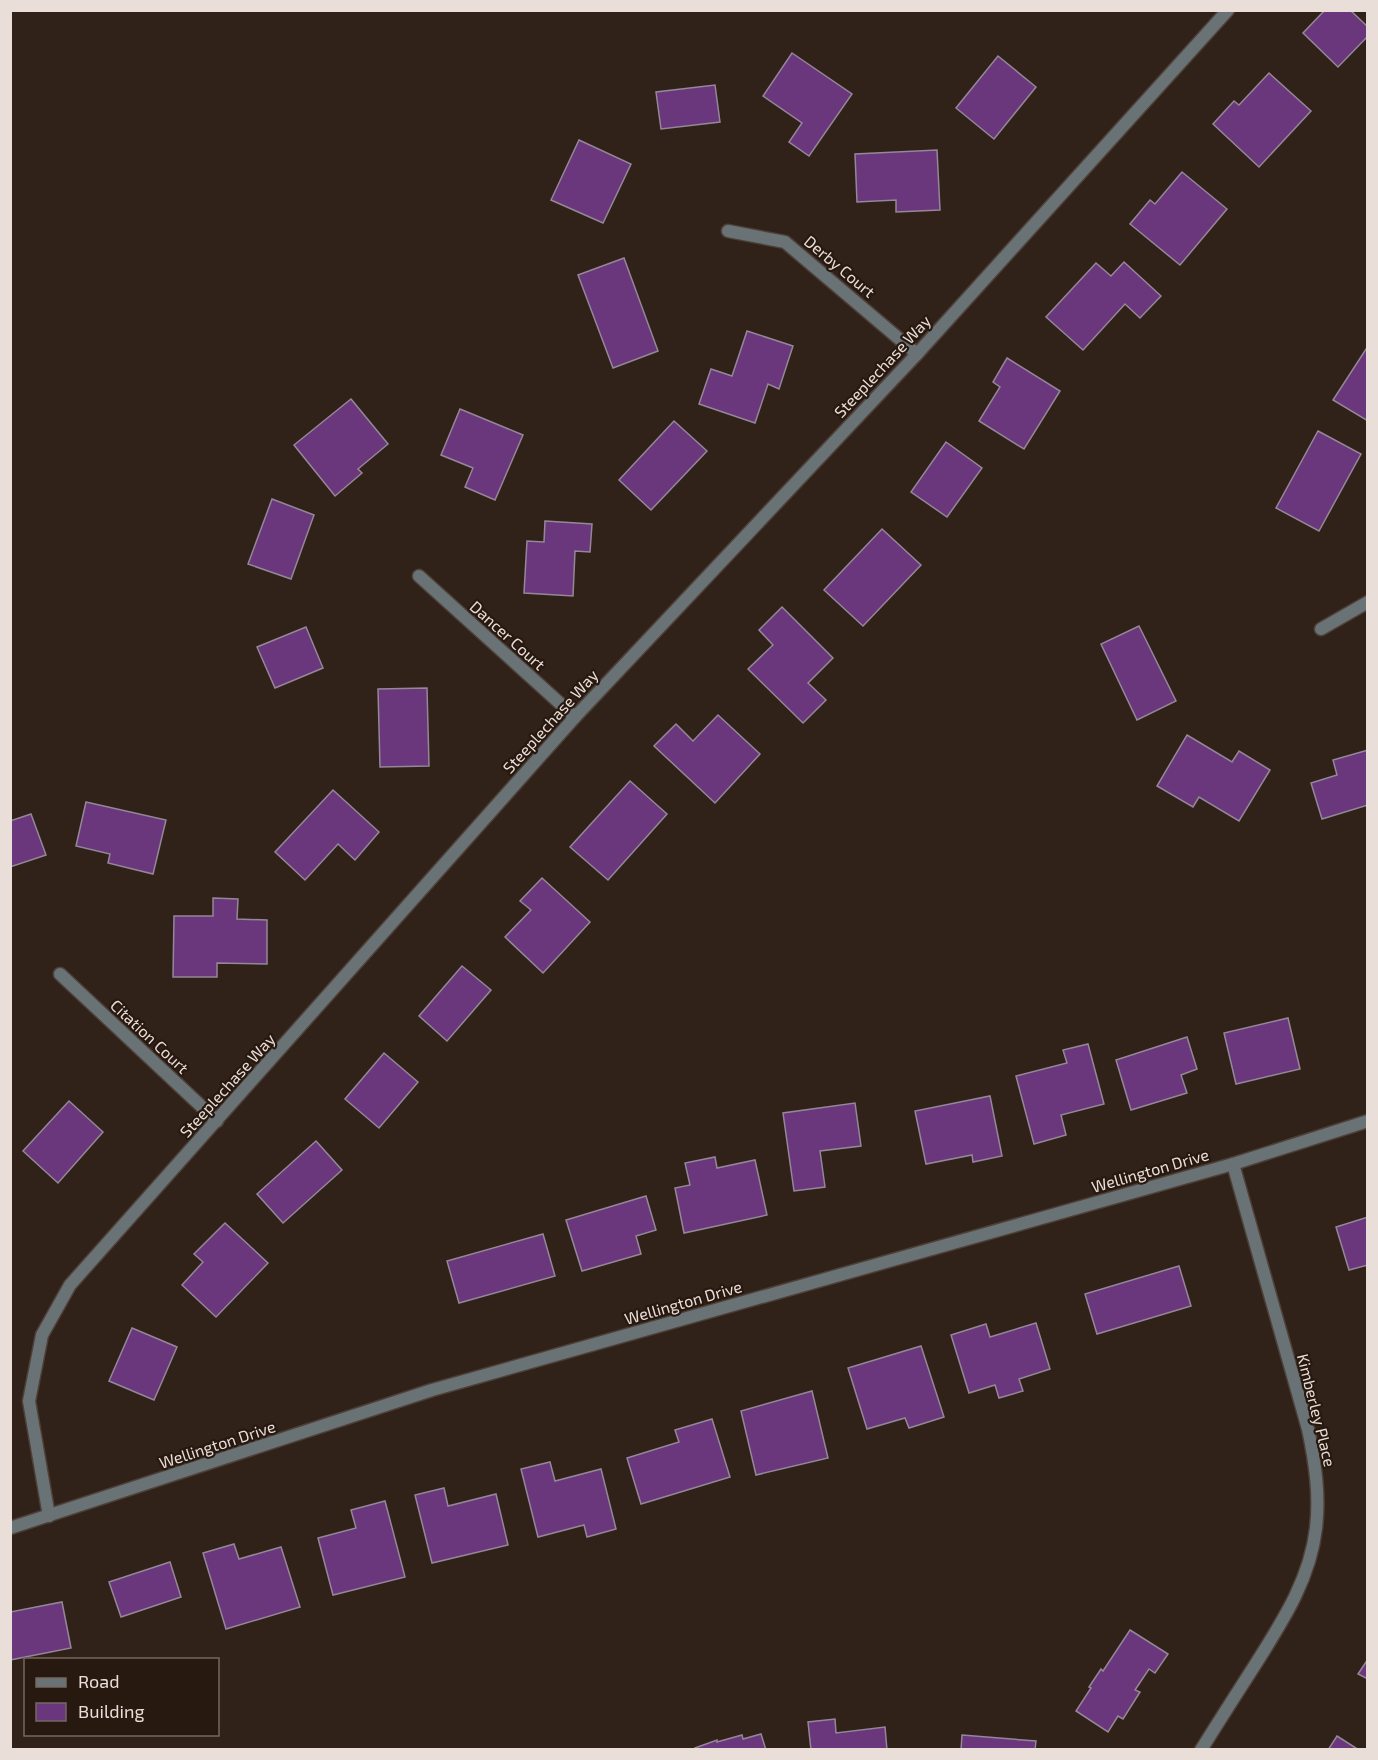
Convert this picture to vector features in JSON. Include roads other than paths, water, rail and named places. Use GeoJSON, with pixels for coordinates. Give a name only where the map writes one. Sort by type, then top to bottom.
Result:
{"type":"FeatureCollection","features":[{"type":"Feature","properties":{"kind":"street","name":"Steeplechase Way"},"geometry":{"type":"LineString","coordinates":[[50,1516],[29,1401],[42,1335],[70,1285],[575,717],[917,354],[1228,10]]}},
{"type":"Feature","properties":{"kind":"street","name":"Derby Court"},"geometry":{"type":"LineString","coordinates":[[728,231],[785,242],[917,354]]}},
{"type":"Feature","properties":{"kind":"street","name":"Dancer Court"},"geometry":{"type":"LineString","coordinates":[[419,576],[575,717]]}},
{"type":"Feature","properties":{"kind":"street"},"geometry":{"type":"LineString","coordinates":[[1321,629],[1368,602]]}},
{"type":"Feature","properties":{"kind":"street","name":"Citation Court"},"geometry":{"type":"LineString","coordinates":[[60,974],[217,1121]]}},
{"type":"Feature","properties":{"kind":"street","name":"Wellington Drive"},"geometry":{"type":"LineString","coordinates":[[10,1528],[432,1390],[1233,1164],[1368,1120]]}},
{"type":"Feature","properties":{"kind":"street","name":"Kimberley Place"},"geometry":{"type":"LineString","coordinates":[[1201,1749],[1283,1620],[1300,1589],[1316,1530],[1318,1499],[1316,1464],[1308,1429],[1233,1164]]}}]}
